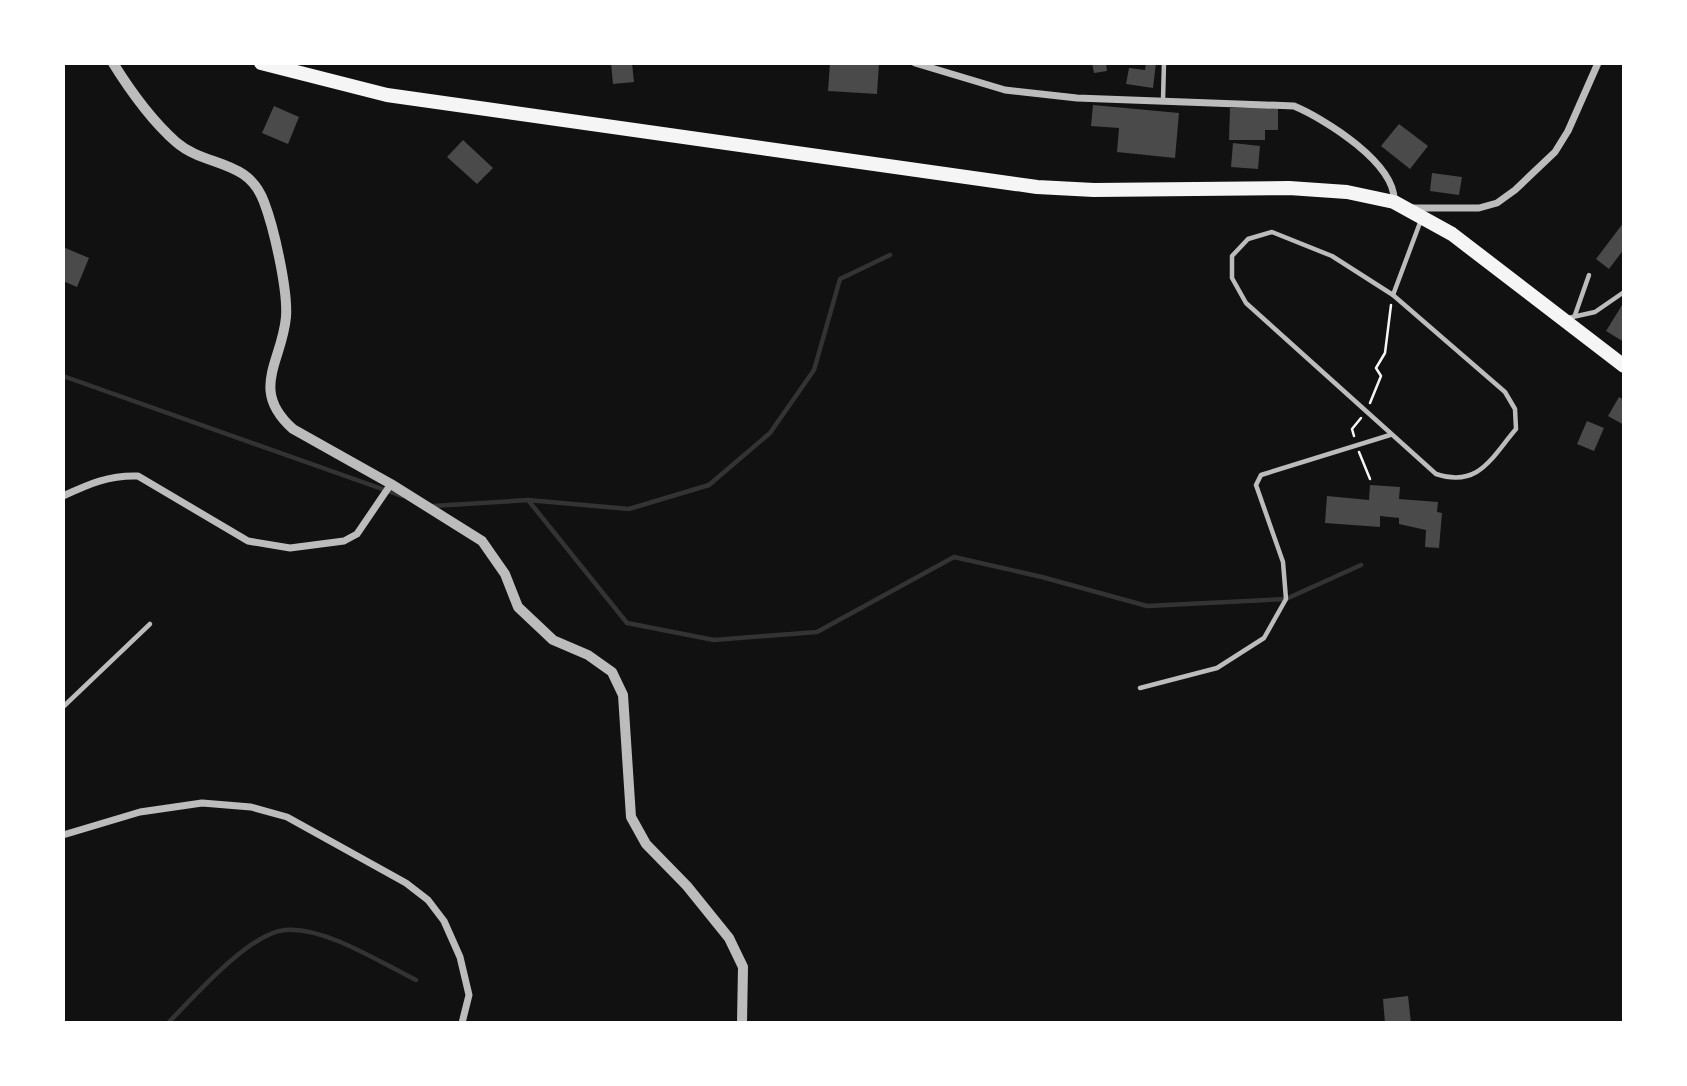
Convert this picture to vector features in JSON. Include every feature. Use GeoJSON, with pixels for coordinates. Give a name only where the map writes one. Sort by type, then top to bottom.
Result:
{"type":"FeatureCollection","features":[{"type":"Feature","properties":{"kind":"main road"},"geometry":{"type":"LineString","coordinates":[[261,63],[387,95],[1026,186],[1094,190],[1289,188],[1347,192],[1394,202],[1452,234],[1569,318],[1624,366]]}},
{"type":"Feature","properties":{"kind":"street"},"geometry":{"type":"LineString","coordinates":[[113,63],[139,104],[177,144],[246,173],[257,184],[265,204],[283,281],[286,317],[269,377],[273,406],[280,418],[293,429],[391,484],[482,541],[505,574],[518,607],[553,640],[588,655],[612,672],[623,695],[631,817],[646,844],[687,886],[729,938],[743,967],[742,1023]]}},
{"type":"Feature","properties":{"kind":"street"},"geometry":{"type":"LineString","coordinates":[[915,63],[1005,90],[1077,98],[1294,106],[1321,117],[1367,155],[1392,180],[1394,202]]}},
{"type":"Feature","properties":{"kind":"street"},"geometry":{"type":"LineString","coordinates":[[1416,212],[1479,208],[1497,203],[1515,190],[1555,152],[1568,131],[1598,63]]}},
{"type":"Feature","properties":{"kind":"street"},"geometry":{"type":"LineString","coordinates":[[63,496],[94,481],[117,475],[138,476],[248,541],[290,548],[344,541],[357,534],[391,484]]}},
{"type":"Feature","properties":{"kind":"street"},"geometry":{"type":"LineString","coordinates":[[63,835],[140,812],[202,803],[251,807],[287,817],[406,883],[428,900],[444,921],[460,957],[469,995],[463,1023]]}},
{"type":"Feature","properties":{"kind":"lane"},"geometry":{"type":"LineString","coordinates":[[1163,100],[1164,63]]}},
{"type":"Feature","properties":{"kind":"lane"},"geometry":{"type":"LineString","coordinates":[[1393,295],[1416,212]]}},
{"type":"Feature","properties":{"kind":"lane"},"geometry":{"type":"LineString","coordinates":[[1272,232],[1332,256],[1393,295],[1505,392],[1515,409],[1516,429],[1476,475],[1453,480],[1436,474],[1367,412],[1246,303],[1232,278],[1233,256],[1248,239],[1272,232]]}},
{"type":"Feature","properties":{"kind":"lane"},"geometry":{"type":"LineString","coordinates":[[1569,318],[1589,275]]}},
{"type":"Feature","properties":{"kind":"lane"},"geometry":{"type":"LineString","coordinates":[[1569,318],[1595,312],[1624,292]]}},
{"type":"Feature","properties":{"kind":"lane"},"geometry":{"type":"LineString","coordinates":[[1140,688],[1217,668],[1264,638],[1286,599],[1283,562],[1256,485],[1261,475],[1391,435]]}},
{"type":"Feature","properties":{"kind":"lane"},"geometry":{"type":"LineString","coordinates":[[63,707],[150,624]]}},
{"type":"Feature","properties":{"kind":"path"},"geometry":{"type":"LineString","coordinates":[[1370,479],[1352,429],[1367,412],[1381,376],[1376,368],[1385,353],[1393,295]]}},
{"type":"Feature","properties":{"kind":"building"},"geometry":{"type":"Polygon","coordinates":[[[611,63],[632,63],[634,82],[613,84],[611,63]]]}},
{"type":"Feature","properties":{"kind":"building"},"geometry":{"type":"Polygon","coordinates":[[[830,63],[879,63],[877,94],[828,91],[830,63]]]}},
{"type":"Feature","properties":{"kind":"building"},"geometry":{"type":"Polygon","coordinates":[[[1092,63],[1106,63],[1107,71],[1094,73],[1092,63]]]}},
{"type":"Feature","properties":{"kind":"building"},"geometry":{"type":"Polygon","coordinates":[[[1146,63],[1156,63],[1153,88],[1126,84],[1129,68],[1145,70],[1146,63]]]}},
{"type":"Feature","properties":{"kind":"building"},"geometry":{"type":"Polygon","coordinates":[[[1093,105],[1179,113],[1175,158],[1117,152],[1119,128],[1091,126],[1093,105]]]}},
{"type":"Feature","properties":{"kind":"building"},"geometry":{"type":"Polygon","coordinates":[[[274,106],[299,117],[288,144],[262,133],[274,106]]]}},
{"type":"Feature","properties":{"kind":"building"},"geometry":{"type":"Polygon","coordinates":[[[1230,108],[1278,108],[1278,130],[1265,130],[1265,140],[1229,140],[1230,108]]]}},
{"type":"Feature","properties":{"kind":"building"},"geometry":{"type":"Polygon","coordinates":[[[1399,124],[1428,146],[1410,169],[1381,146],[1399,124]]]}},
{"type":"Feature","properties":{"kind":"building"},"geometry":{"type":"Polygon","coordinates":[[[463,140],[493,168],[477,184],[447,157],[463,140]]]}},
{"type":"Feature","properties":{"kind":"building"},"geometry":{"type":"Polygon","coordinates":[[[1233,143],[1260,146],[1258,169],[1231,167],[1233,143]]]}},
{"type":"Feature","properties":{"kind":"building"},"geometry":{"type":"Polygon","coordinates":[[[1432,173],[1462,177],[1459,195],[1430,191],[1432,173]]]}},
{"type":"Feature","properties":{"kind":"building"},"geometry":{"type":"Polygon","coordinates":[[[1624,222],[1624,249],[1609,269],[1596,259],[1624,222]]]}},
{"type":"Feature","properties":{"kind":"building"},"geometry":{"type":"Polygon","coordinates":[[[63,247],[89,258],[77,287],[63,281],[63,247]]]}},
{"type":"Feature","properties":{"kind":"building"},"geometry":{"type":"Polygon","coordinates":[[[1624,302],[1624,342],[1606,331],[1624,302]]]}},
{"type":"Feature","properties":{"kind":"building"},"geometry":{"type":"Polygon","coordinates":[[[1619,397],[1624,400],[1624,425],[1608,416],[1619,397]]]}},
{"type":"Feature","properties":{"kind":"building"},"geometry":{"type":"Polygon","coordinates":[[[1587,421],[1604,428],[1594,451],[1577,444],[1587,421]]]}},
{"type":"Feature","properties":{"kind":"building"},"geometry":{"type":"Polygon","coordinates":[[[1370,485],[1400,487],[1399,499],[1438,502],[1437,512],[1442,513],[1439,548],[1425,547],[1426,530],[1399,524],[1399,518],[1380,516],[1380,527],[1325,523],[1327,496],[1369,500],[1370,485]]]}},
{"type":"Feature","properties":{"kind":"building"},"geometry":{"type":"Polygon","coordinates":[[[1408,996],[1411,1023],[1385,1023],[1383,999],[1408,996]]]}},
{"type":"Feature","properties":{"kind":"waterway"},"geometry":{"type":"LineString","coordinates":[[433,506],[528,500],[629,509],[709,485],[770,433],[814,370],[840,279],[890,255]]}},
{"type":"Feature","properties":{"kind":"waterway"},"geometry":{"type":"LineString","coordinates":[[63,376],[402,496]]}},
{"type":"Feature","properties":{"kind":"waterway"},"geometry":{"type":"LineString","coordinates":[[528,500],[627,623],[714,640],[817,632],[954,557],[1042,577],[1147,606],[1286,599],[1361,565]]}},
{"type":"Feature","properties":{"kind":"waterway"},"geometry":{"type":"LineString","coordinates":[[168,1023],[239,954],[255,942],[285,930],[300,930],[334,940],[416,980]]}}]}
